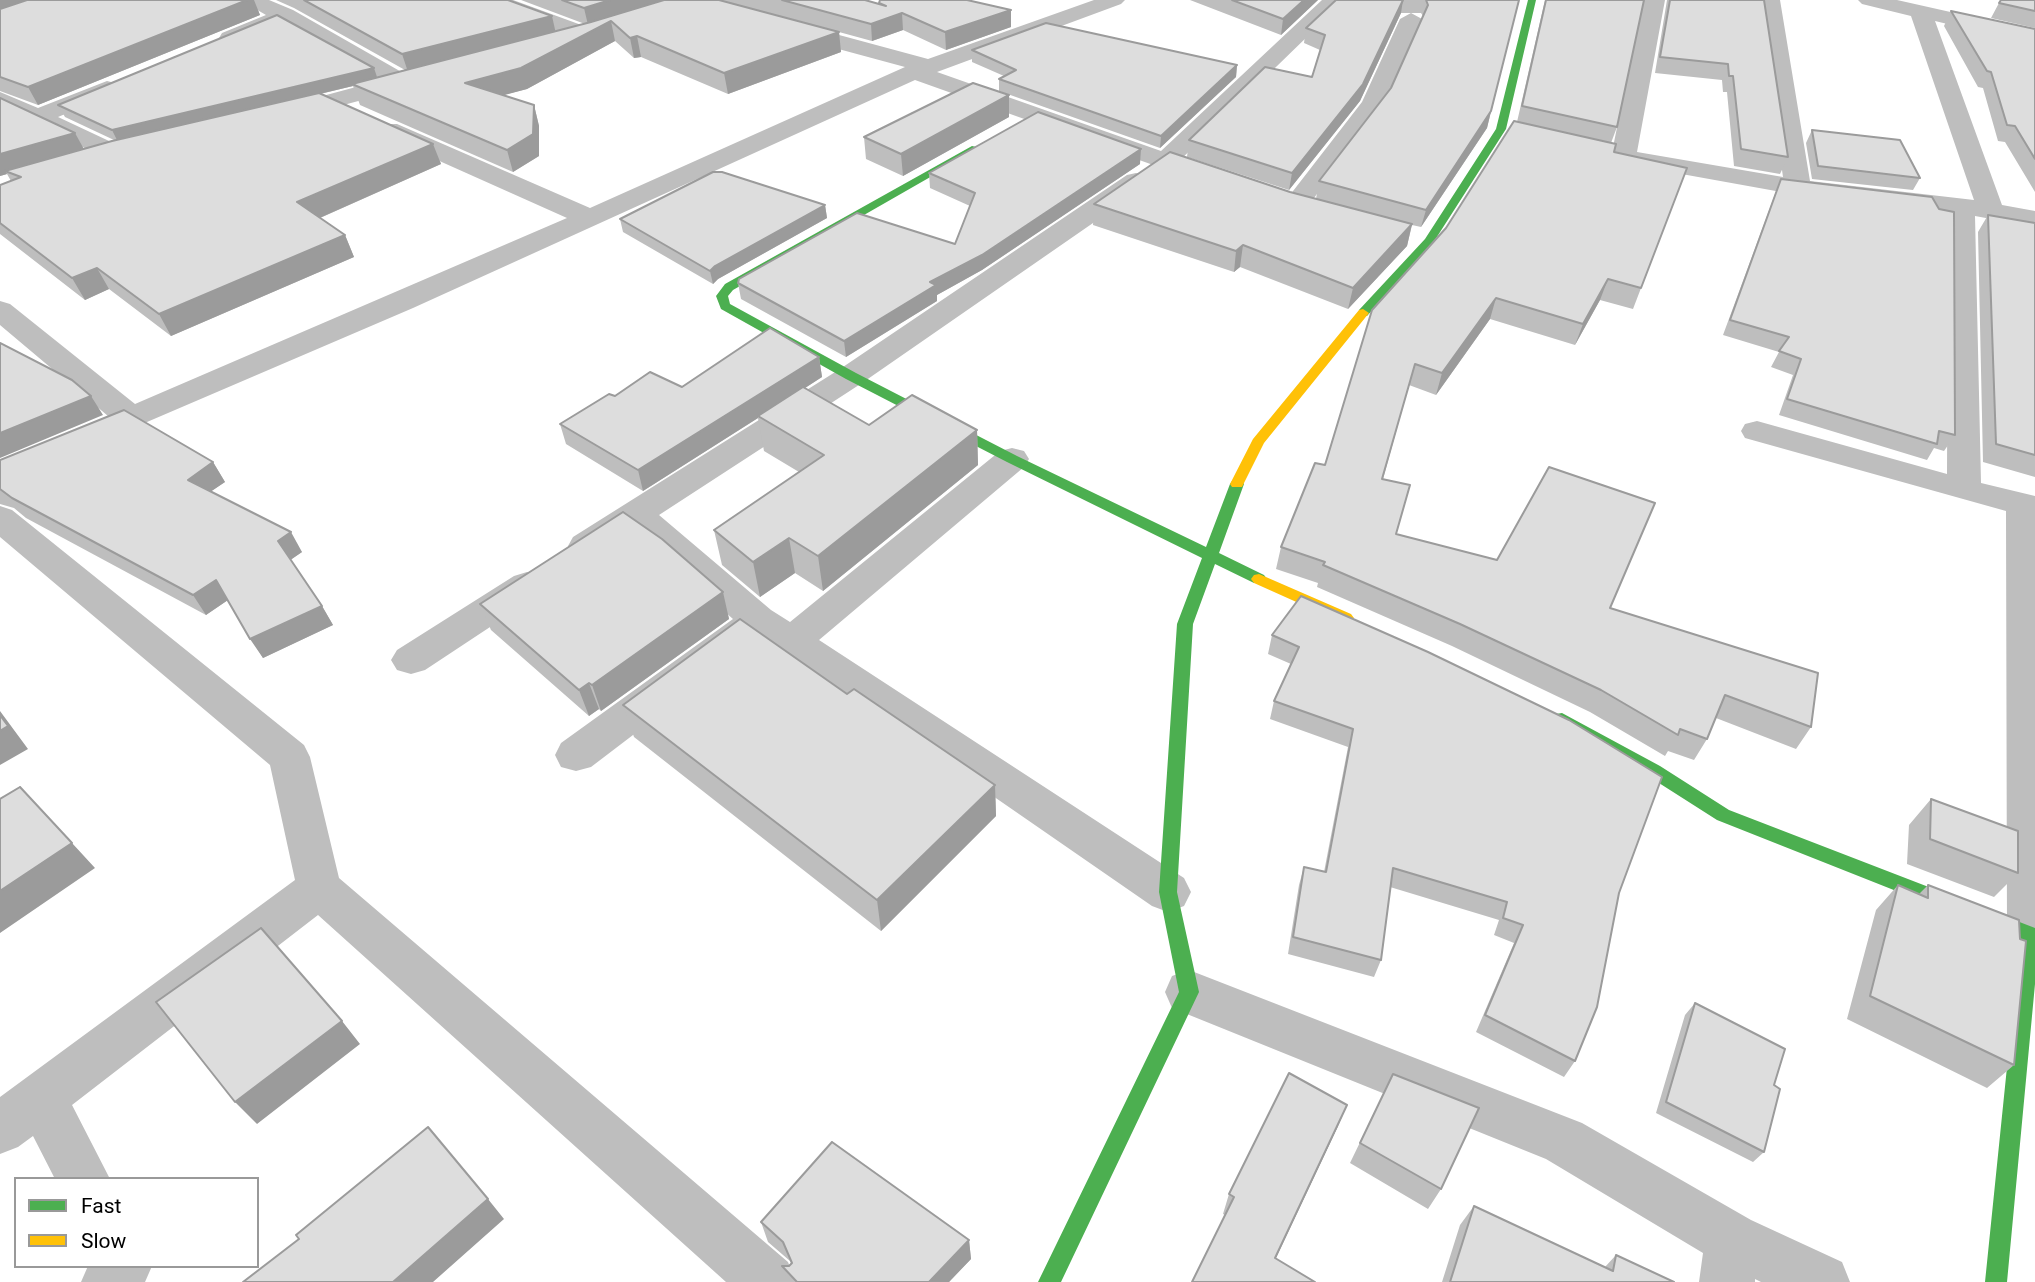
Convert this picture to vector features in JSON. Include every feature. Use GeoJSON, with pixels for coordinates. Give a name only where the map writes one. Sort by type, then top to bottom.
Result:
{"type":"FeatureCollection","features":[{"type":"Feature","properties":{"kind":"street"},"geometry":{"type":"LineString","coordinates":[[253,0],[285,15],[403,82]]}},
{"type":"Feature","properties":{"kind":"street"},"geometry":{"type":"LineString","coordinates":[[493,0],[587,35]]}},
{"type":"Feature","properties":{"kind":"street"},"geometry":{"type":"LineString","coordinates":[[0,474],[592,219],[922,69],[1114,0]]}},
{"type":"Feature","properties":{"kind":"street"},"geometry":{"type":"LineString","coordinates":[[411,660],[1178,165],[1334,0]]}},
{"type":"Feature","properties":{"kind":"street"},"geometry":{"type":"LineString","coordinates":[[1049,1282],[1189,992],[1168,892],[1176,729],[1185,624],[1230,498],[1258,442],[1360,317],[1415,237],[1513,132],[1532,0]]}},
{"type":"Feature","properties":{"kind":"street"},"geometry":{"type":"LineString","coordinates":[[1654,0],[1612,155],[1798,187],[2035,219]]}},
{"type":"Feature","properties":{"kind":"street"},"geometry":{"type":"LineString","coordinates":[[1769,0],[1798,187]]}},
{"type":"Feature","properties":{"kind":"street"},"geometry":{"type":"LineString","coordinates":[[1869,0],[2035,38]]}},
{"type":"Feature","properties":{"kind":"street"},"geometry":{"type":"LineString","coordinates":[[1921,13],[1976,209],[1964,490]]}},
{"type":"Feature","properties":{"kind":"street"},"geometry":{"type":"LineString","coordinates":[[211,46],[285,15]]}},
{"type":"Feature","properties":{"kind":"street"},"geometry":{"type":"LineString","coordinates":[[1296,203],[1373,103],[1410,19]]}},
{"type":"Feature","properties":{"kind":"street"},"geometry":{"type":"LineString","coordinates":[[773,24],[922,69],[1178,165]]}},
{"type":"Feature","properties":{"kind":"street"},"geometry":{"type":"LineString","coordinates":[[543,46],[614,27]]}},
{"type":"Feature","properties":{"kind":"street"},"geometry":{"type":"LineString","coordinates":[[262,119],[429,75]]}},
{"type":"Feature","properties":{"kind":"street"},"geometry":{"type":"LineString","coordinates":[[37,117],[124,81]]}},
{"type":"Feature","properties":{"kind":"street"},"geometry":{"type":"LineString","coordinates":[[0,99],[115,153]]}},
{"type":"Feature","properties":{"kind":"street"},"geometry":{"type":"LineString","coordinates":[[329,103],[592,219]]}},
{"type":"Feature","properties":{"kind":"street"},"geometry":{"type":"LineString","coordinates":[[1013,127],[1037,114]]}},
{"type":"Feature","properties":{"kind":"street"},"geometry":{"type":"LineString","coordinates":[[990,140],[729,287],[722,296],[725,306],[851,376],[1012,459],[1209,557],[1361,624]]}},
{"type":"Feature","properties":{"kind":"street"},"geometry":{"type":"LineString","coordinates":[[77,164],[142,147]]}},
{"type":"Feature","properties":{"kind":"street"},"geometry":{"type":"LineString","coordinates":[[0,310],[130,417]]}},
{"type":"Feature","properties":{"kind":"street"},"geometry":{"type":"LineString","coordinates":[[1757,431],[1964,490],[2029,505],[2031,961],[1996,1282]]}},
{"type":"Feature","properties":{"kind":"street"},"geometry":{"type":"LineString","coordinates":[[792,641],[1012,459]]}},
{"type":"Feature","properties":{"kind":"street"},"geometry":{"type":"LineString","coordinates":[[636,514],[758,620],[1168,892]]}},
{"type":"Feature","properties":{"kind":"street"},"geometry":{"type":"LineString","coordinates":[[0,518],[289,757],[319,888],[768,1282]]}},
{"type":"Feature","properties":{"kind":"street"},"geometry":{"type":"LineString","coordinates":[[576,755],[758,620]]}},
{"type":"Feature","properties":{"kind":"street"},"geometry":{"type":"LineString","coordinates":[[1550,713],[1654,771],[1723,815],[2031,961]]}},
{"type":"Feature","properties":{"kind":"street"},"geometry":{"type":"LineString","coordinates":[[0,1129],[319,888]]}},
{"type":"Feature","properties":{"kind":"street"},"geometry":{"type":"LineString","coordinates":[[1189,992],[1564,1141],[1729,1261],[1822,1282]]}},
{"type":"Feature","properties":{"kind":"street"},"geometry":{"type":"LineString","coordinates":[[40,1098],[83,1177]]}},
{"type":"Feature","properties":{"kind":"street"},"geometry":{"type":"LineString","coordinates":[[109,1282],[122,1268]]}},
{"type":"Feature","properties":{"kind":"building"},"geometry":{"type":"Polygon","coordinates":[[[27,0],[247,0],[28,87],[0,77],[0,9],[27,0]]]}},
{"type":"Feature","properties":{"kind":"building"},"geometry":{"type":"Polygon","coordinates":[[[304,0],[508,0],[552,16],[402,54],[304,0]]]}},
{"type":"Feature","properties":{"kind":"building"},"geometry":{"type":"Polygon","coordinates":[[[562,0],[610,0],[584,8],[562,0]]]}},
{"type":"Feature","properties":{"kind":"building"},"geometry":{"type":"Polygon","coordinates":[[[664,0],[719,0],[839,32],[724,73],[637,36],[630,38],[611,21],[521,68],[465,83],[534,105],[533,134],[507,150],[352,84],[591,22],[664,0]]]}},
{"type":"Feature","properties":{"kind":"building"},"geometry":{"type":"Polygon","coordinates":[[[782,0],[865,0],[886,6],[879,3],[880,0],[967,0],[1011,10],[945,32],[902,13],[871,24],[782,0]]]}},
{"type":"Feature","properties":{"kind":"building"},"geometry":{"type":"Polygon","coordinates":[[[1232,0],[1304,0],[1283,19],[1232,0]]]}},
{"type":"Feature","properties":{"kind":"building"},"geometry":{"type":"Polygon","coordinates":[[[1336,0],[1403,0],[1363,84],[1292,173],[1189,140],[1265,67],[1312,77],[1325,35],[1306,28],[1336,0]]]}},
{"type":"Feature","properties":{"kind":"building"},"geometry":{"type":"Polygon","coordinates":[[[1426,0],[1519,0],[1491,111],[1426,210],[1319,181],[1391,88],[1428,5],[1426,0]]]}},
{"type":"Feature","properties":{"kind":"building"},"geometry":{"type":"Polygon","coordinates":[[[1546,0],[1644,0],[1617,127],[1522,106],[1546,0]]]}},
{"type":"Feature","properties":{"kind":"building"},"geometry":{"type":"Polygon","coordinates":[[[1670,0],[1764,0],[1788,157],[1741,149],[1733,76],[1729,76],[1728,64],[1660,57],[1670,0]]]}},
{"type":"Feature","properties":{"kind":"building"},"geometry":{"type":"Polygon","coordinates":[[[2001,0],[2035,0],[2035,11],[1999,3],[2001,0]]]}},
{"type":"Feature","properties":{"kind":"building"},"geometry":{"type":"Polygon","coordinates":[[[1951,11],[2035,29],[2035,159],[2015,126],[2007,125],[1991,72],[1987,71],[1951,11]]]}},
{"type":"Feature","properties":{"kind":"building"},"geometry":{"type":"Polygon","coordinates":[[[277,15],[374,68],[112,130],[58,105],[277,15]]]}},
{"type":"Feature","properties":{"kind":"building"},"geometry":{"type":"Polygon","coordinates":[[[1046,23],[1237,65],[1161,136],[999,79],[1016,70],[972,50],[1046,23]]]}},
{"type":"Feature","properties":{"kind":"building"},"geometry":{"type":"Polygon","coordinates":[[[973,83],[1009,95],[901,154],[864,137],[973,83]]]}},
{"type":"Feature","properties":{"kind":"building"},"geometry":{"type":"Polygon","coordinates":[[[319,93],[433,144],[297,202],[345,235],[159,314],[97,268],[72,278],[0,223],[0,185],[21,177],[5,171],[112,141],[319,93]]]}},
{"type":"Feature","properties":{"kind":"building"},"geometry":{"type":"Polygon","coordinates":[[[0,98],[75,133],[0,154],[0,98]]]}},
{"type":"Feature","properties":{"kind":"building"},"geometry":{"type":"Polygon","coordinates":[[[1038,112],[1141,149],[982,255],[930,282],[936,285],[844,341],[738,283],[739,279],[857,213],[955,244],[975,193],[929,173],[1038,112]]]}},
{"type":"Feature","properties":{"kind":"building"},"geometry":{"type":"Polygon","coordinates":[[[1514,121],[1616,144],[1614,152],[1687,168],[1641,288],[1608,279],[1583,324],[1496,298],[1442,373],[1415,364],[1382,479],[1410,485],[1396,534],[1497,560],[1549,467],[1655,503],[1610,608],[1818,673],[1811,727],[1725,695],[1707,739],[1680,729],[1678,735],[1601,690],[1460,624],[1323,565],[1325,562],[1281,547],[1315,463],[1325,465],[1372,310],[1446,228],[1514,121]]]}},
{"type":"Feature","properties":{"kind":"building"},"geometry":{"type":"Polygon","coordinates":[[[1812,130],[1900,140],[1920,178],[1818,166],[1812,130]]]}},
{"type":"Feature","properties":{"kind":"building"},"geometry":{"type":"Polygon","coordinates":[[[1170,152],[1290,192],[1412,224],[1353,288],[1243,245],[1236,251],[1094,204],[1170,152]]]}},
{"type":"Feature","properties":{"kind":"building"},"geometry":{"type":"Polygon","coordinates":[[[713,172],[722,172],[825,205],[710,271],[620,219],[713,172]]]}},
{"type":"Feature","properties":{"kind":"building"},"geometry":{"type":"Polygon","coordinates":[[[1781,179],[1932,197],[1939,209],[1954,212],[1955,435],[1939,431],[1937,444],[1787,399],[1801,359],[1779,351],[1789,337],[1730,320],[1781,179]]]}},
{"type":"Feature","properties":{"kind":"building"},"geometry":{"type":"Polygon","coordinates":[[[1988,215],[2035,223],[2035,455],[1996,444],[1988,215]]]}},
{"type":"Feature","properties":{"kind":"building"},"geometry":{"type":"Polygon","coordinates":[[[770,328],[819,357],[638,470],[560,424],[609,394],[615,396],[650,372],[682,387],[770,328]]]}},
{"type":"Feature","properties":{"kind":"building"},"geometry":{"type":"Polygon","coordinates":[[[0,343],[72,380],[91,396],[0,433],[0,343]]]}},
{"type":"Feature","properties":{"kind":"building"},"geometry":{"type":"Polygon","coordinates":[[[803,387],[869,425],[912,395],[977,430],[818,556],[789,538],[753,562],[714,530],[824,455],[758,416],[803,387]]]}},
{"type":"Feature","properties":{"kind":"building"},"geometry":{"type":"Polygon","coordinates":[[[124,410],[213,462],[188,480],[291,532],[278,541],[322,606],[250,639],[216,580],[193,595],[12,498],[0,489],[0,460],[124,410]]]}},
{"type":"Feature","properties":{"kind":"building"},"geometry":{"type":"Polygon","coordinates":[[[623,512],[662,539],[723,592],[592,685],[589,683],[579,690],[480,604],[623,512]]]}},
{"type":"Feature","properties":{"kind":"building"},"geometry":{"type":"Polygon","coordinates":[[[1301,596],[1428,652],[1569,720],[1662,777],[1619,893],[1597,1007],[1575,1061],[1485,1015],[1523,925],[1503,918],[1507,902],[1393,868],[1381,960],[1293,937],[1304,867],[1326,872],[1353,729],[1274,701],[1299,647],[1272,635],[1301,596]]]}},
{"type":"Feature","properties":{"kind":"building"},"geometry":{"type":"Polygon","coordinates":[[[740,619],[847,694],[854,689],[995,785],[877,900],[623,705],[740,619]]]}},
{"type":"Feature","properties":{"kind":"building"},"geometry":{"type":"Polygon","coordinates":[[[0,715],[8,726],[0,731],[0,715]]]}},
{"type":"Feature","properties":{"kind":"building"},"geometry":{"type":"Polygon","coordinates":[[[20,787],[72,843],[0,891],[0,799],[20,787]]]}},
{"type":"Feature","properties":{"kind":"building"},"geometry":{"type":"Polygon","coordinates":[[[1931,799],[2018,831],[2018,873],[1930,839],[1931,799]]]}},
{"type":"Feature","properties":{"kind":"building"},"geometry":{"type":"Polygon","coordinates":[[[1898,885],[1928,898],[1928,885],[2019,920],[2020,939],[2026,941],[2014,1065],[1870,996],[1898,885]]]}},
{"type":"Feature","properties":{"kind":"building"},"geometry":{"type":"Polygon","coordinates":[[[261,928],[342,1021],[235,1102],[156,1002],[261,928]]]}},
{"type":"Feature","properties":{"kind":"building"},"geometry":{"type":"Polygon","coordinates":[[[1695,1003],[1785,1049],[1774,1085],[1780,1089],[1764,1152],[1666,1102],[1695,1003]]]}},
{"type":"Feature","properties":{"kind":"building"},"geometry":{"type":"Polygon","coordinates":[[[1289,1073],[1347,1105],[1275,1258],[1315,1282],[1192,1282],[1234,1197],[1229,1194],[1289,1073]]]}},
{"type":"Feature","properties":{"kind":"building"},"geometry":{"type":"Polygon","coordinates":[[[1393,1074],[1479,1108],[1441,1189],[1360,1143],[1393,1074]]]}},
{"type":"Feature","properties":{"kind":"building"},"geometry":{"type":"Polygon","coordinates":[[[428,1127],[488,1199],[393,1282],[243,1282],[299,1239],[296,1235],[428,1127]]]}},
{"type":"Feature","properties":{"kind":"building"},"geometry":{"type":"Polygon","coordinates":[[[832,1142],[969,1240],[929,1282],[797,1282],[782,1266],[792,1263],[783,1242],[761,1222],[832,1142]]]}},
{"type":"Feature","properties":{"kind":"building"},"geometry":{"type":"Polygon","coordinates":[[[1474,1206],[1613,1271],[1616,1255],[1674,1282],[1450,1282],[1474,1206]]]}},
{"type":"Feature","properties":{"kind":"traffic: fast"},"geometry":{"type":"LineString","coordinates":[[1363,313],[1429,241],[1501,129],[1532,0]]}},
{"type":"Feature","properties":{"kind":"traffic: fast"},"geometry":{"type":"LineString","coordinates":[[976,148],[729,287],[722,296],[725,306],[851,376],[1012,459],[1259,579]]}},
{"type":"Feature","properties":{"kind":"traffic: fast"},"geometry":{"type":"LineString","coordinates":[[1049,1282],[1189,992],[1168,892],[1185,624],[1237,484]]}},
{"type":"Feature","properties":{"kind":"traffic: fast"},"geometry":{"type":"LineString","coordinates":[[1562,719],[1654,771],[1723,815],[2030,935],[1996,1282]]}},
{"type":"Feature","properties":{"kind":"traffic: slow"},"geometry":{"type":"LineString","coordinates":[[1237,484],[1258,442],[1363,313]]}},
{"type":"Feature","properties":{"kind":"traffic: slow"},"geometry":{"type":"LineString","coordinates":[[1259,579],[1346,618]]}}]}
